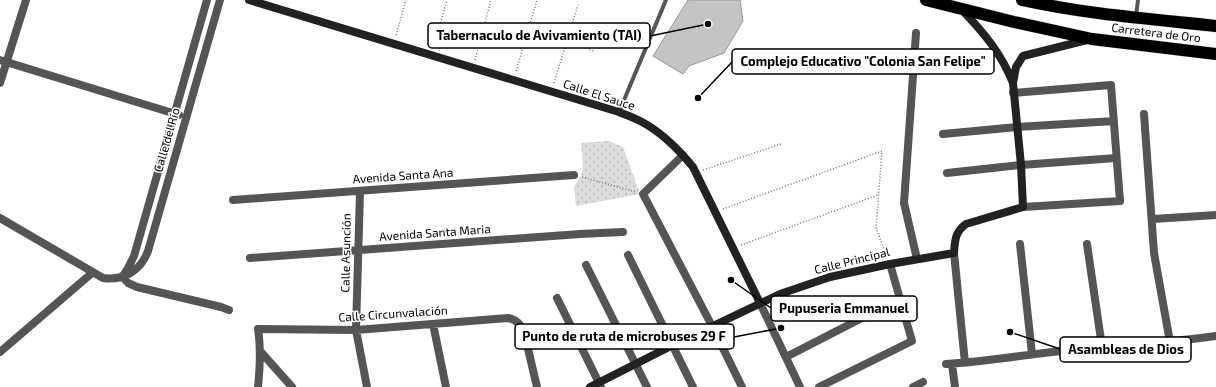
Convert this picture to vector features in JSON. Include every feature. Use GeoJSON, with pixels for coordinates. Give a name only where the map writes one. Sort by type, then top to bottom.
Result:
{"type":"FeatureCollection","features":[{"type":"Feature","properties":{"kind":"highway","name":"Carretera de Oro"},"geometry":{"type":"LineString","coordinates":[[926,0],[1014,22],[1092,39],[1216,54]]}},
{"type":"Feature","properties":{"kind":"highway","name":"Carretera de Oro"},"geometry":{"type":"LineString","coordinates":[[1022,0],[1136,18],[1216,26]]}},
{"type":"Feature","properties":{"kind":"street"},"geometry":{"type":"LineString","coordinates":[[0,83],[3,61],[26,0]]}},
{"type":"Feature","properties":{"kind":"street","name":"Calle del Río"},"geometry":{"type":"LineString","coordinates":[[122,276],[134,256],[207,0]]}},
{"type":"Feature","properties":{"kind":"street","name":"Calle del Río"},"geometry":{"type":"LineString","coordinates":[[0,218],[92,273],[103,278],[110,279],[134,271],[144,261],[220,0]]}},
{"type":"Feature","properties":{"kind":"street","name":"Calle El Sauce"},"geometry":{"type":"LineString","coordinates":[[249,0],[619,112],[642,121],[660,134],[683,155],[696,172],[800,387]]}},
{"type":"Feature","properties":{"kind":"street"},"geometry":{"type":"LineString","coordinates":[[962,9],[984,33],[1007,68],[1013,83]]}},
{"type":"Feature","properties":{"kind":"street"},"geometry":{"type":"LineString","coordinates":[[916,33],[904,203],[917,259]]}},
{"type":"Feature","properties":{"kind":"street"},"geometry":{"type":"LineString","coordinates":[[1023,207],[1021,165],[1013,83],[1016,66],[1023,56],[1092,39]]}},
{"type":"Feature","properties":{"kind":"street"},"geometry":{"type":"LineString","coordinates":[[3,61],[186,117]]}},
{"type":"Feature","properties":{"kind":"street"},"geometry":{"type":"LineString","coordinates":[[965,363],[954,253],[955,235],[958,230],[966,224],[1023,207],[1120,201],[1111,85],[1014,93]]}},
{"type":"Feature","properties":{"kind":"street"},"geometry":{"type":"LineString","coordinates":[[1144,114],[1153,219],[1154,253],[1170,342]]}},
{"type":"Feature","properties":{"kind":"street"},"geometry":{"type":"LineString","coordinates":[[943,134],[1017,127],[1114,121]]}},
{"type":"Feature","properties":{"kind":"street"},"geometry":{"type":"LineString","coordinates":[[683,155],[643,194],[742,387]]}},
{"type":"Feature","properties":{"kind":"street"},"geometry":{"type":"LineString","coordinates":[[947,173],[1021,165],[1116,158]]}},
{"type":"Feature","properties":{"kind":"street","name":"Avenida Santa Ana"},"geometry":{"type":"LineString","coordinates":[[233,200],[574,175]]}},
{"type":"Feature","properties":{"kind":"street","name":"Calle Asunción"},"geometry":{"type":"LineString","coordinates":[[360,191],[356,330],[367,387]]}},
{"type":"Feature","properties":{"kind":"street"},"geometry":{"type":"LineString","coordinates":[[1153,219],[1216,215]]}},
{"type":"Feature","properties":{"kind":"street","name":"Avenida Santa Maria"},"geometry":{"type":"LineString","coordinates":[[250,258],[623,232]]}},
{"type":"Feature","properties":{"kind":"street"},"geometry":{"type":"LineString","coordinates":[[1020,244],[1032,354]]}},
{"type":"Feature","properties":{"kind":"street"},"geometry":{"type":"LineString","coordinates":[[1087,244],[1102,347]]}},
{"type":"Feature","properties":{"kind":"street","name":"Calle Principal"},"geometry":{"type":"LineString","coordinates":[[590,387],[600,385],[673,345],[780,294],[830,277],[890,264],[954,253]]}},
{"type":"Feature","properties":{"kind":"street"},"geometry":{"type":"LineString","coordinates":[[628,255],[693,387]]}},
{"type":"Feature","properties":{"kind":"street"},"geometry":{"type":"LineString","coordinates":[[819,387],[912,341],[890,264]]}},
{"type":"Feature","properties":{"kind":"street"},"geometry":{"type":"LineString","coordinates":[[586,265],[647,387]]}},
{"type":"Feature","properties":{"kind":"street"},"geometry":{"type":"LineString","coordinates":[[0,352],[92,273]]}},
{"type":"Feature","properties":{"kind":"street"},"geometry":{"type":"LineString","coordinates":[[122,276],[128,283],[136,287],[221,307],[228,310]]}},
{"type":"Feature","properties":{"kind":"street"},"geometry":{"type":"LineString","coordinates":[[557,298],[600,385]]}},
{"type":"Feature","properties":{"kind":"street"},"geometry":{"type":"LineString","coordinates":[[786,357],[899,299]]}},
{"type":"Feature","properties":{"kind":"street","name":"Calle Circunvalación"},"geometry":{"type":"LineString","coordinates":[[258,387],[260,351],[258,329],[356,330],[508,318],[515,319],[521,325],[524,332],[537,387]]}},
{"type":"Feature","properties":{"kind":"street"},"geometry":{"type":"LineString","coordinates":[[433,324],[446,387]]}},
{"type":"Feature","properties":{"kind":"street"},"geometry":{"type":"LineString","coordinates":[[954,387],[949,364],[1032,354],[1170,342],[1216,336]]}},
{"type":"Feature","properties":{"kind":"street"},"geometry":{"type":"LineString","coordinates":[[260,351],[292,387]]}},
{"type":"Feature","properties":{"kind":"street"},"geometry":{"type":"LineString","coordinates":[[913,387],[923,382]]}},
{"type":"Feature","properties":{"kind":"lane"},"geometry":{"type":"LineString","coordinates":[[619,112],[666,0]]}},
{"type":"Feature","properties":{"kind":"lane"},"geometry":{"type":"LineString","coordinates":[[1136,18],[1138,0]]}},
{"type":"Feature","properties":{"kind":"path"},"geometry":{"type":"LineString","coordinates":[[394,44],[406,0]]}},
{"type":"Feature","properties":{"kind":"path"},"geometry":{"type":"LineString","coordinates":[[432,55],[447,0]]}},
{"type":"Feature","properties":{"kind":"path"},"geometry":{"type":"LineString","coordinates":[[473,68],[491,0]]}},
{"type":"Feature","properties":{"kind":"path"},"geometry":{"type":"LineString","coordinates":[[513,80],[537,0]]}},
{"type":"Feature","properties":{"kind":"path"},"geometry":{"type":"LineString","coordinates":[[551,92],[578,5]]}},
{"type":"Feature","properties":{"kind":"path"},"geometry":{"type":"LineString","coordinates":[[567,42],[594,51]]}},
{"type":"Feature","properties":{"kind":"path"},"geometry":{"type":"LineString","coordinates":[[696,172],[781,144]]}},
{"type":"Feature","properties":{"kind":"path"},"geometry":{"type":"LineString","coordinates":[[716,212],[882,151],[876,228],[890,264]]}},
{"type":"Feature","properties":{"kind":"path"},"geometry":{"type":"LineString","coordinates":[[574,175],[643,194]]}},
{"type":"Feature","properties":{"kind":"path"},"geometry":{"type":"LineString","coordinates":[[733,248],[879,195]]}},
{"type":"Feature","properties":{"kind":"shaded area"},"geometry":{"type":"Polygon","coordinates":[[[609,141],[623,147],[640,194],[576,206],[574,186],[581,176],[583,166],[581,143],[609,141]]]}},
{"type":"Feature","properties":{"kind":"building"},"geometry":{"type":"Polygon","coordinates":[[[688,0],[740,0],[743,21],[724,53],[689,66],[683,74],[653,56],[688,0]]]}},
{"type":"Feature","properties":{"kind":"place","name":"Tabernaculo de Avivamiento (TAI)"},"geometry":{"type":"Point","coordinates":[708,24]}},
{"type":"Feature","properties":{"kind":"place","name":"Complejo Educativo \"Colonia San Felipe\""},"geometry":{"type":"Point","coordinates":[698,98]}},
{"type":"Feature","properties":{"kind":"place","name":"Pupuseria Emmanuel"},"geometry":{"type":"Point","coordinates":[731,280]}},
{"type":"Feature","properties":{"kind":"place","name":"Punto de ruta de microbuses 29 F"},"geometry":{"type":"Point","coordinates":[781,328]}},
{"type":"Feature","properties":{"kind":"place","name":"Asambleas de Dios"},"geometry":{"type":"Point","coordinates":[1010,332]}}]}
